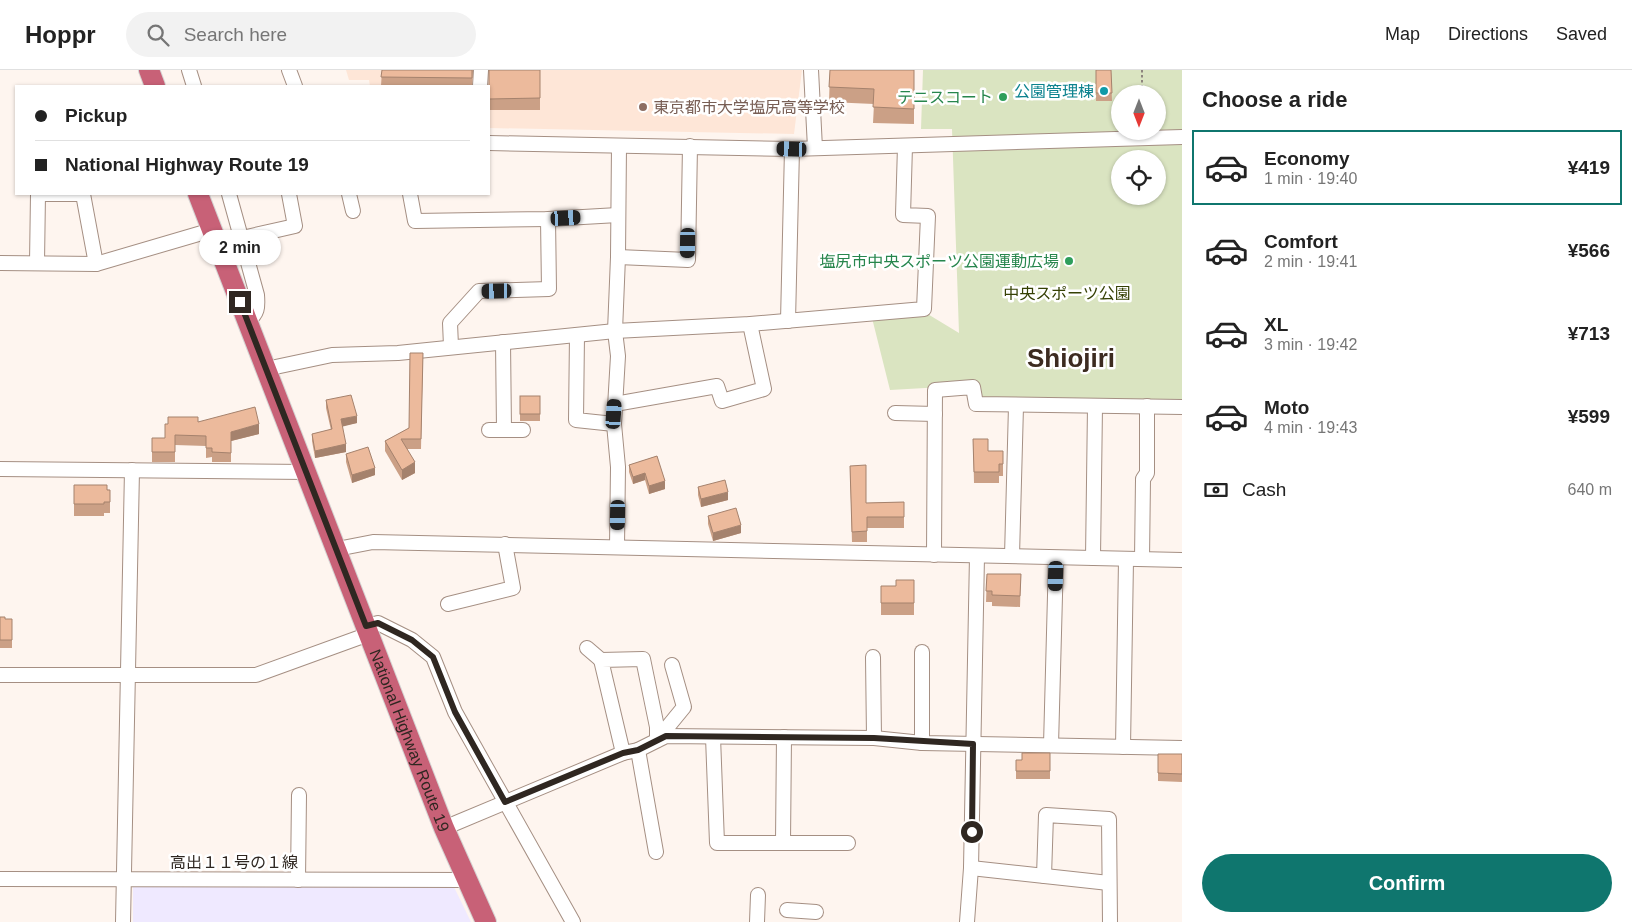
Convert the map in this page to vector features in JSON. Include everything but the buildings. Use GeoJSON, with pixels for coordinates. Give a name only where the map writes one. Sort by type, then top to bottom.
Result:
{"type":"FeatureCollection","features":[{"type":"Feature","properties":{"kind":"highway"},"geometry":{"type":"LineString","coordinates":[[149,70],[156,85]]}},
{"type":"Feature","properties":{"kind":"highway","name":"National Highway Route 19"},"geometry":{"type":"LineString","coordinates":[[198,195],[444,828],[486,922]]}},
{"type":"Feature","properties":{"kind":"street"},"geometry":{"type":"LineString","coordinates":[[188,70],[194,85]]}},
{"type":"Feature","properties":{"kind":"street"},"geometry":{"type":"LineString","coordinates":[[289,70],[294,85]]}},
{"type":"Feature","properties":{"kind":"street"},"geometry":{"type":"LineString","coordinates":[[480,85],[481,70]]}},
{"type":"Feature","properties":{"kind":"street"},"geometry":{"type":"LineString","coordinates":[[811,70],[815,148]]}},
{"type":"Feature","properties":{"kind":"street"},"geometry":{"type":"LineString","coordinates":[[490,143],[792,149],[1182,137]]}},
{"type":"Feature","properties":{"kind":"street"},"geometry":{"type":"LineString","coordinates":[[617,547],[618,467],[614,424],[618,356],[615,331],[619,146]]}},
{"type":"Feature","properties":{"kind":"street"},"geometry":{"type":"LineString","coordinates":[[618,258],[688,260],[690,146]]}},
{"type":"Feature","properties":{"kind":"street"},"geometry":{"type":"LineString","coordinates":[[266,370],[332,355],[398,353],[451,346],[615,331],[750,324],[924,309],[928,216],[903,215],[905,146]]}},
{"type":"Feature","properties":{"kind":"street"},"geometry":{"type":"LineString","coordinates":[[788,321],[792,149]]}},
{"type":"Feature","properties":{"kind":"street"},"geometry":{"type":"LineString","coordinates":[[37,263],[38,195]]}},
{"type":"Feature","properties":{"kind":"street"},"geometry":{"type":"LineString","coordinates":[[83,195],[96,264]]}},
{"type":"Feature","properties":{"kind":"street"},"geometry":{"type":"LineString","coordinates":[[229,195],[242,238],[258,306],[254,316],[247,321]]}},
{"type":"Feature","properties":{"kind":"street"},"geometry":{"type":"LineString","coordinates":[[242,238],[294,226],[289,195]]}},
{"type":"Feature","properties":{"kind":"street"},"geometry":{"type":"LineString","coordinates":[[349,195],[353,211]]}},
{"type":"Feature","properties":{"kind":"street"},"geometry":{"type":"LineString","coordinates":[[410,195],[415,221],[548,219],[618,215]]}},
{"type":"Feature","properties":{"kind":"street"},"geometry":{"type":"LineString","coordinates":[[451,346],[450,323],[479,291],[549,289],[548,219]]}},
{"type":"Feature","properties":{"kind":"street"},"geometry":{"type":"LineString","coordinates":[[0,263],[96,264],[212,230]]}},
{"type":"Feature","properties":{"kind":"street"},"geometry":{"type":"LineString","coordinates":[[615,404],[717,386],[722,401],[764,389],[750,324]]}},
{"type":"Feature","properties":{"kind":"street"},"geometry":{"type":"LineString","coordinates":[[577,335],[576,420],[614,424]]}},
{"type":"Feature","properties":{"kind":"street"},"geometry":{"type":"LineString","coordinates":[[503,342],[504,430]]}},
{"type":"Feature","properties":{"kind":"street"},"geometry":{"type":"LineString","coordinates":[[934,555],[935,390],[973,387],[976,404],[1182,407]]}},
{"type":"Feature","properties":{"kind":"street"},"geometry":{"type":"LineString","coordinates":[[1012,556],[1016,406]]}},
{"type":"Feature","properties":{"kind":"street"},"geometry":{"type":"LineString","coordinates":[[1093,558],[1095,406]]}},
{"type":"Feature","properties":{"kind":"street"},"geometry":{"type":"LineString","coordinates":[[1142,559],[1143,479],[1147,473],[1148,406]]}},
{"type":"Feature","properties":{"kind":"street"},"geometry":{"type":"LineString","coordinates":[[895,413],[935,414]]}},
{"type":"Feature","properties":{"kind":"street"},"geometry":{"type":"LineString","coordinates":[[489,430],[523,430]]}},
{"type":"Feature","properties":{"kind":"street"},"geometry":{"type":"LineString","coordinates":[[0,469],[307,472]]}},
{"type":"Feature","properties":{"kind":"street"},"geometry":{"type":"LineString","coordinates":[[123,922],[132,470]]}},
{"type":"Feature","properties":{"kind":"street"},"geometry":{"type":"LineString","coordinates":[[337,549],[373,542],[1182,560]]}},
{"type":"Feature","properties":{"kind":"street"},"geometry":{"type":"LineString","coordinates":[[448,604],[513,588],[505,544]]}},
{"type":"Feature","properties":{"kind":"street"},"geometry":{"type":"LineString","coordinates":[[967,922],[971,868],[977,556]]}},
{"type":"Feature","properties":{"kind":"street"},"geometry":{"type":"LineString","coordinates":[[1051,745],[1056,558]]}},
{"type":"Feature","properties":{"kind":"street"},"geometry":{"type":"LineString","coordinates":[[1124,747],[1126,560]]}},
{"type":"Feature","properties":{"kind":"street"},"geometry":{"type":"LineString","coordinates":[[0,675],[256,675],[367,630],[378,623],[412,640],[433,657],[455,712],[573,922]]}},
{"type":"Feature","properties":{"kind":"street"},"geometry":{"type":"LineString","coordinates":[[587,648],[601,660],[623,753]]}},
{"type":"Feature","properties":{"kind":"street"},"geometry":{"type":"LineString","coordinates":[[922,652],[922,743]]}},
{"type":"Feature","properties":{"kind":"street"},"geometry":{"type":"LineString","coordinates":[[873,657],[874,738]]}},
{"type":"Feature","properties":{"kind":"street"},"geometry":{"type":"LineString","coordinates":[[601,660],[643,660],[657,727],[657,740]]}},
{"type":"Feature","properties":{"kind":"street"},"geometry":{"type":"LineString","coordinates":[[657,740],[684,707],[672,665]]}},
{"type":"Feature","properties":{"kind":"street"},"geometry":{"type":"LineString","coordinates":[[444,828],[623,753],[638,750],[666,736],[874,738],[922,743],[1182,748]]}},
{"type":"Feature","properties":{"kind":"street"},"geometry":{"type":"LineString","coordinates":[[712,737],[717,843],[848,844]]}},
{"type":"Feature","properties":{"kind":"street"},"geometry":{"type":"LineString","coordinates":[[782,842],[784,738]]}},
{"type":"Feature","properties":{"kind":"street"},"geometry":{"type":"LineString","coordinates":[[638,750],[656,852]]}},
{"type":"Feature","properties":{"kind":"street"},"geometry":{"type":"LineString","coordinates":[[298,880],[299,795]]}},
{"type":"Feature","properties":{"kind":"street"},"geometry":{"type":"LineString","coordinates":[[1044,876],[1046,815],[1109,819],[1110,922]]}},
{"type":"Feature","properties":{"kind":"street"},"geometry":{"type":"LineString","coordinates":[[971,868],[1109,883]]}},
{"type":"Feature","properties":{"kind":"street","name":"高出１１号の１線"},"geometry":{"type":"LineString","coordinates":[[0,879],[467,880]]}},
{"type":"Feature","properties":{"kind":"street"},"geometry":{"type":"LineString","coordinates":[[757,922],[758,895]]}},
{"type":"Feature","properties":{"kind":"street"},"geometry":{"type":"LineString","coordinates":[[796,914],[816,912]]}},
{"type":"Feature","properties":{"kind":"path"},"geometry":{"type":"LineString","coordinates":[[1142,70],[1142,85]]}},
{"type":"Feature","properties":{"kind":"shaded area","name":"東京都市大学塩尻高等学校"},"geometry":{"type":"Polygon","coordinates":[[[346,70],[802,70],[794,134],[490,128],[490,85],[370,85],[369,80],[349,80],[346,70]]]}},
{"type":"Feature","properties":{"kind":"shaded area"},"geometry":{"type":"Polygon","coordinates":[[[133,886],[454,887],[471,922],[133,922],[133,886]]]}},
{"type":"Feature","properties":{"kind":"green space","name":"中央スポーツ公園"},"geometry":{"type":"Polygon","coordinates":[[[923,70],[1182,70],[1182,403],[983,402],[978,385],[890,390],[872,318],[926,313],[959,333],[952,129],[921,129],[923,70]]]}},
{"type":"Feature","properties":{"kind":"place","name":"公園管理棟"},"geometry":{"type":"Point","coordinates":[1104,91]}},
{"type":"Feature","properties":{"kind":"place","name":"テニスコート"},"geometry":{"type":"Point","coordinates":[1003,97]}},
{"type":"Feature","properties":{"kind":"place","name":"東京都市大学塩尻高等学校"},"geometry":{"type":"Point","coordinates":[643,107]}},
{"type":"Feature","properties":{"kind":"place","name":"塩尻市中央スポーツ公園運動広場"},"geometry":{"type":"Point","coordinates":[1069,261]}},
{"type":"Feature","properties":{"kind":"district","name":"Shiojiri"},"geometry":{"type":"Point","coordinates":[1071,358]}},
{"type":"Feature","properties":{"kind":"route"},"geometry":{"type":"LineString","coordinates":[[240,302],[366,626],[378,623],[412,640],[433,657],[455,712],[505,802],[623,753],[638,750],[666,736],[874,738],[922,743],[973,744],[972,832]]}}]}
